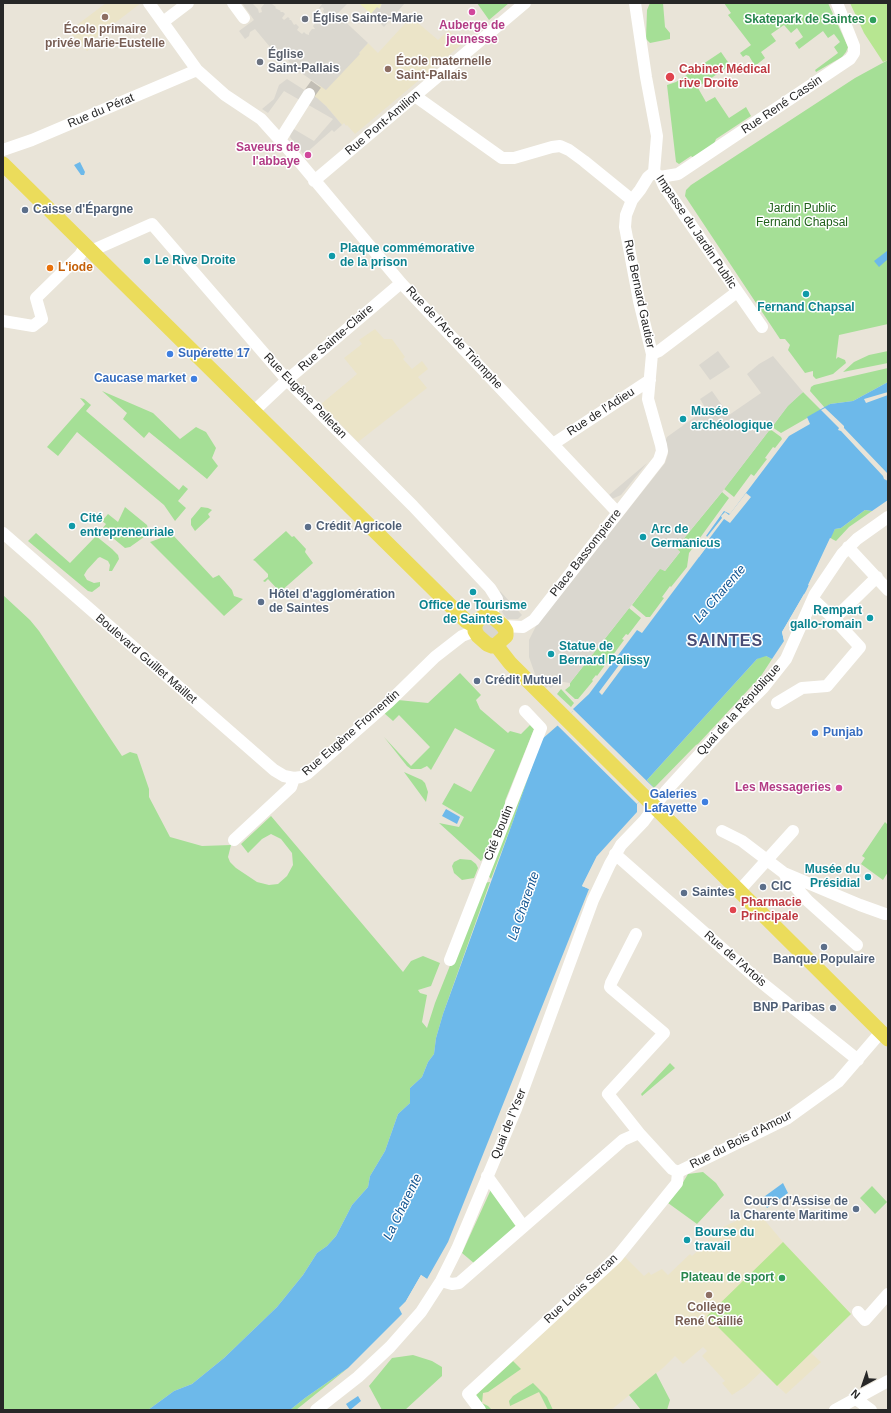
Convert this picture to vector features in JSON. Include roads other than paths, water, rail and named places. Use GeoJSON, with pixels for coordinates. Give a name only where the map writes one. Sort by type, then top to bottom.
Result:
{"type":"FeatureCollection","features":[{"type":"Feature","properties":{"kind":"main road"},"geometry":{"type":"LineString","coordinates":[[3,164],[475,629],[478,636],[487,644],[492,646],[496,645],[506,636],[506,631],[503,626],[491,616],[481,618],[477,621],[475,629]]}},
{"type":"Feature","properties":{"kind":"main road"},"geometry":{"type":"LineString","coordinates":[[496,645],[510,663],[540,694],[884,1036]]}},
{"type":"Feature","properties":{"kind":"street","name":"Rue de l'Arc de Triomphe"},"geometry":{"type":"LineString","coordinates":[[149,3],[197,70],[225,95],[261,119],[297,159],[401,283],[617,512]]}},
{"type":"Feature","properties":{"kind":"street"},"geometry":{"type":"LineString","coordinates":[[162,22],[188,3]]}},
{"type":"Feature","properties":{"kind":"street"},"geometry":{"type":"LineString","coordinates":[[233,3],[244,18]]}},
{"type":"Feature","properties":{"kind":"street","name":"Rue Pont-Amilion"},"geometry":{"type":"LineString","coordinates":[[314,181],[525,3]]}},
{"type":"Feature","properties":{"kind":"street"},"geometry":{"type":"LineString","coordinates":[[635,3],[657,136],[657,175]]}},
{"type":"Feature","properties":{"kind":"street","name":"Rue René Cassin"},"geometry":{"type":"LineString","coordinates":[[657,175],[678,174],[850,59],[854,53],[854,46],[838,3]]}},
{"type":"Feature","properties":{"kind":"street","name":"Rue du Pérat"},"geometry":{"type":"LineString","coordinates":[[3,150],[32,140],[197,70]]}},
{"type":"Feature","properties":{"kind":"street"},"geometry":{"type":"LineString","coordinates":[[280,140],[310,94]]}},
{"type":"Feature","properties":{"kind":"street"},"geometry":{"type":"LineString","coordinates":[[415,96],[502,158],[508,159],[560,146],[569,150],[632,200]]}},
{"type":"Feature","properties":{"kind":"street","name":"Rue Bernard Gautier"},"geometry":{"type":"LineString","coordinates":[[657,175],[648,177],[632,200],[626,215],[625,227],[639,301],[652,354],[648,399],[661,445],[662,452],[659,460]]}},
{"type":"Feature","properties":{"kind":"street","name":"Impasse du Jardin Public"},"geometry":{"type":"LineString","coordinates":[[657,175],[762,327]]}},
{"type":"Feature","properties":{"kind":"street","name":"Rue Eugène Pelletan"},"geometry":{"type":"LineString","coordinates":[[89,248],[152,224],[287,380],[460,556],[494,593],[497,599],[491,616]]}},
{"type":"Feature","properties":{"kind":"street"},"geometry":{"type":"LineString","coordinates":[[3,321],[33,326],[42,319],[36,298],[89,248]]}},
{"type":"Feature","properties":{"kind":"street","name":"Rue Sainte-Claire"},"geometry":{"type":"LineString","coordinates":[[254,411],[287,380],[401,283]]}},
{"type":"Feature","properties":{"kind":"street"},"geometry":{"type":"LineString","coordinates":[[652,354],[659,351],[737,292]]}},
{"type":"Feature","properties":{"kind":"street","name":"Rue de l'Adieu"},"geometry":{"type":"LineString","coordinates":[[553,444],[650,380]]}},
{"type":"Feature","properties":{"kind":"street","name":"Place Bassompierre"},"geometry":{"type":"LineString","coordinates":[[503,626],[523,627],[534,620],[659,460]]}},
{"type":"Feature","properties":{"kind":"street","name":"Quai de la République"},"geometry":{"type":"LineString","coordinates":[[654,806],[714,738],[763,688],[786,659],[821,584],[848,547],[888,517]]}},
{"type":"Feature","properties":{"kind":"street","name":"Boulevard Guillet Maillet"},"geometry":{"type":"LineString","coordinates":[[3,533],[269,766],[284,776],[294,778]]}},
{"type":"Feature","properties":{"kind":"street"},"geometry":{"type":"LineString","coordinates":[[848,547],[888,590]]}},
{"type":"Feature","properties":{"kind":"street"},"geometry":{"type":"LineString","coordinates":[[834,619],[877,577]]}},
{"type":"Feature","properties":{"kind":"street"},"geometry":{"type":"LineString","coordinates":[[777,703],[802,688],[827,686],[860,647],[813,599]]}},
{"type":"Feature","properties":{"kind":"street","name":"Rue Eugène Fromentin"},"geometry":{"type":"LineString","coordinates":[[234,840],[291,788],[294,778],[307,774],[389,702],[435,657],[462,636],[475,629]]}},
{"type":"Feature","properties":{"kind":"street","name":"Cité Boutin"},"geometry":{"type":"LineString","coordinates":[[450,960],[541,728],[525,711]]}},
{"type":"Feature","properties":{"kind":"street","name":"Quai de l'Yser"},"geometry":{"type":"LineString","coordinates":[[316,1410],[358,1377],[390,1347],[420,1312],[441,1281],[457,1249],[516,1109],[592,900],[621,845],[644,821],[654,806]]}},
{"type":"Feature","properties":{"kind":"street"},"geometry":{"type":"LineString","coordinates":[[722,831],[742,841],[784,873],[808,901],[857,945]]}},
{"type":"Feature","properties":{"kind":"street"},"geometry":{"type":"LineString","coordinates":[[739,891],[793,831]]}},
{"type":"Feature","properties":{"kind":"street","name":"Rue de l'Artois"},"geometry":{"type":"LineString","coordinates":[[616,854],[756,978],[858,1060]]}},
{"type":"Feature","properties":{"kind":"street"},"geometry":{"type":"LineString","coordinates":[[784,873],[885,914]]}},
{"type":"Feature","properties":{"kind":"street","name":"Rue du Bois d'Amour"},"geometry":{"type":"LineString","coordinates":[[636,934],[610,987],[664,1033],[608,1094],[639,1133],[672,1169],[678,1172],[788,1118],[838,1082],[858,1060],[884,1036]]}},
{"type":"Feature","properties":{"kind":"street"},"geometry":{"type":"LineString","coordinates":[[441,1281],[452,1284],[459,1283],[623,1140],[639,1133]]}},
{"type":"Feature","properties":{"kind":"street","name":"Rue Louis Sercan"},"geometry":{"type":"LineString","coordinates":[[480,1410],[468,1394],[617,1257],[677,1183],[678,1172]]}},
{"type":"Feature","properties":{"kind":"street"},"geometry":{"type":"LineString","coordinates":[[487,1176],[523,1226]]}},
{"type":"Feature","properties":{"kind":"street"},"geometry":{"type":"LineString","coordinates":[[858,1312],[865,1320],[888,1294]]}},
{"type":"Feature","properties":{"kind":"street"},"geometry":{"type":"LineString","coordinates":[[835,1410],[888,1381]]}},
{"type":"Feature","properties":{"kind":"street"},"geometry":{"type":"LineString","coordinates":[[856,1399],[871,1410]]}},
{"type":"Feature","properties":{"kind":"water"},"geometry":{"type":"Polygon","coordinates":[[[80,162],[85,172],[84,175],[81,175],[74,165],[80,162]]]}},
{"type":"Feature","properties":{"kind":"water"},"geometry":{"type":"Polygon","coordinates":[[[887,251],[888,259],[879,267],[874,261],[887,251]]]}},
{"type":"Feature","properties":{"kind":"water","name":"La Charente"},"geometry":{"type":"Polygon","coordinates":[[[888,382],[888,500],[872,511],[865,510],[841,528],[835,529],[806,591],[782,632],[784,641],[772,659],[766,656],[757,659],[647,780],[654,788],[637,804],[637,812],[597,856],[582,886],[589,889],[448,1242],[427,1279],[421,1275],[406,1301],[399,1308],[402,1314],[348,1368],[290,1410],[148,1410],[174,1391],[192,1384],[224,1358],[277,1307],[303,1275],[317,1253],[327,1246],[336,1236],[352,1205],[368,1187],[370,1176],[385,1151],[398,1114],[410,1103],[410,1088],[422,1077],[428,1062],[434,1054],[436,1038],[443,1014],[541,740],[565,719],[589,694],[637,630],[642,633],[711,541],[706,536],[724,511],[730,514],[789,436],[810,424],[807,417],[830,404],[853,401],[888,382]]]}},
{"type":"Feature","properties":{"kind":"water"},"geometry":{"type":"Polygon","coordinates":[[[446,809],[460,817],[457,824],[442,816],[446,809]]]}},
{"type":"Feature","properties":{"kind":"water"},"geometry":{"type":"Polygon","coordinates":[[[783,1183],[788,1193],[767,1208],[761,1199],[783,1183]]]}},
{"type":"Feature","properties":{"kind":"water"},"geometry":{"type":"Polygon","coordinates":[[[358,1396],[361,1401],[350,1410],[346,1404],[358,1396]]]}},
{"type":"Feature","properties":{"kind":"tunnel"},"geometry":{"type":"LineString","coordinates":[[309,94],[317,83]]}},
{"type":"Feature","properties":{"kind":"place","name":"Auberge de jeunesse"},"geometry":{"type":"Point","coordinates":[472,12]}},
{"type":"Feature","properties":{"kind":"place","name":"École primaire privée Marie-Eustelle"},"geometry":{"type":"Point","coordinates":[105,17]}},
{"type":"Feature","properties":{"kind":"place","name":"Église Sainte-Marie"},"geometry":{"type":"Point","coordinates":[305,19]}},
{"type":"Feature","properties":{"kind":"place","name":"Skatepark de Saintes"},"geometry":{"type":"Point","coordinates":[873,20]}},
{"type":"Feature","properties":{"kind":"place","name":"Église Saint-Pallais"},"geometry":{"type":"Point","coordinates":[260,62]}},
{"type":"Feature","properties":{"kind":"place","name":"École maternelle Saint-Pallais"},"geometry":{"type":"Point","coordinates":[388,69]}},
{"type":"Feature","properties":{"kind":"place","name":"Cabinet Médical rive Droite"},"geometry":{"type":"Point","coordinates":[670,77]}},
{"type":"Feature","properties":{"kind":"place","name":"Saveurs de l'abbaye"},"geometry":{"type":"Point","coordinates":[308,155]}},
{"type":"Feature","properties":{"kind":"place","name":"Caisse d'Épargne"},"geometry":{"type":"Point","coordinates":[25,210]}},
{"type":"Feature","properties":{"kind":"place","name":"Plaque commémorative de la prison"},"geometry":{"type":"Point","coordinates":[332,256]}},
{"type":"Feature","properties":{"kind":"place","name":"Le Rive Droite"},"geometry":{"type":"Point","coordinates":[147,261]}},
{"type":"Feature","properties":{"kind":"place","name":"L'iode"},"geometry":{"type":"Point","coordinates":[50,268]}},
{"type":"Feature","properties":{"kind":"place","name":"Fernand Chapsal"},"geometry":{"type":"Point","coordinates":[806,294]}},
{"type":"Feature","properties":{"kind":"place","name":"Supérette 17"},"geometry":{"type":"Point","coordinates":[170,354]}},
{"type":"Feature","properties":{"kind":"place","name":"Caucase market"},"geometry":{"type":"Point","coordinates":[194,379]}},
{"type":"Feature","properties":{"kind":"place","name":"Musée archéologique"},"geometry":{"type":"Point","coordinates":[683,419]}},
{"type":"Feature","properties":{"kind":"place","name":"Cité entrepreneuriale"},"geometry":{"type":"Point","coordinates":[72,526]}},
{"type":"Feature","properties":{"kind":"place","name":"Crédit Agricole"},"geometry":{"type":"Point","coordinates":[308,527]}},
{"type":"Feature","properties":{"kind":"place","name":"Arc de Germanicus"},"geometry":{"type":"Point","coordinates":[643,537]}},
{"type":"Feature","properties":{"kind":"place","name":"Office de Tourisme de Saintes"},"geometry":{"type":"Point","coordinates":[473,592]}},
{"type":"Feature","properties":{"kind":"place","name":"Hôtel d'agglomération de Saintes"},"geometry":{"type":"Point","coordinates":[261,602]}},
{"type":"Feature","properties":{"kind":"place","name":"Rempart gallo-romain"},"geometry":{"type":"Point","coordinates":[870,618]}},
{"type":"Feature","properties":{"kind":"place","name":"Statue de Bernard Palissy"},"geometry":{"type":"Point","coordinates":[551,654]}},
{"type":"Feature","properties":{"kind":"place","name":"Crédit Mutuel"},"geometry":{"type":"Point","coordinates":[477,681]}},
{"type":"Feature","properties":{"kind":"place","name":"Punjab"},"geometry":{"type":"Point","coordinates":[815,733]}},
{"type":"Feature","properties":{"kind":"place","name":"Les Messageries"},"geometry":{"type":"Point","coordinates":[839,788]}},
{"type":"Feature","properties":{"kind":"place","name":"Galeries Lafayette"},"geometry":{"type":"Point","coordinates":[705,802]}},
{"type":"Feature","properties":{"kind":"place","name":"Musée du Présidial"},"geometry":{"type":"Point","coordinates":[868,877]}},
{"type":"Feature","properties":{"kind":"place","name":"CIC"},"geometry":{"type":"Point","coordinates":[763,887]}},
{"type":"Feature","properties":{"kind":"place","name":"Saintes"},"geometry":{"type":"Point","coordinates":[684,893]}},
{"type":"Feature","properties":{"kind":"place","name":"Pharmacie Principale"},"geometry":{"type":"Point","coordinates":[733,910]}},
{"type":"Feature","properties":{"kind":"place","name":"Banque Populaire"},"geometry":{"type":"Point","coordinates":[824,947]}},
{"type":"Feature","properties":{"kind":"place","name":"BNP Paribas"},"geometry":{"type":"Point","coordinates":[833,1008]}},
{"type":"Feature","properties":{"kind":"place","name":"Cours d'Assise de la Charente Maritime"},"geometry":{"type":"Point","coordinates":[856,1209]}},
{"type":"Feature","properties":{"kind":"place","name":"Bourse du travail"},"geometry":{"type":"Point","coordinates":[687,1240]}},
{"type":"Feature","properties":{"kind":"place","name":"Plateau de sport"},"geometry":{"type":"Point","coordinates":[782,1278]}},
{"type":"Feature","properties":{"kind":"place","name":"Collège René Caillié"},"geometry":{"type":"Point","coordinates":[709,1295]}},
{"type":"Feature","properties":{"kind":"district","name":"SAINTES"},"geometry":{"type":"Point","coordinates":[725,642]}},
{"type":"Feature","properties":{"kind":"park label","name":"Jardin Public Fernand Chapsal"},"geometry":{"type":"Point","coordinates":[802,216]}}]}
